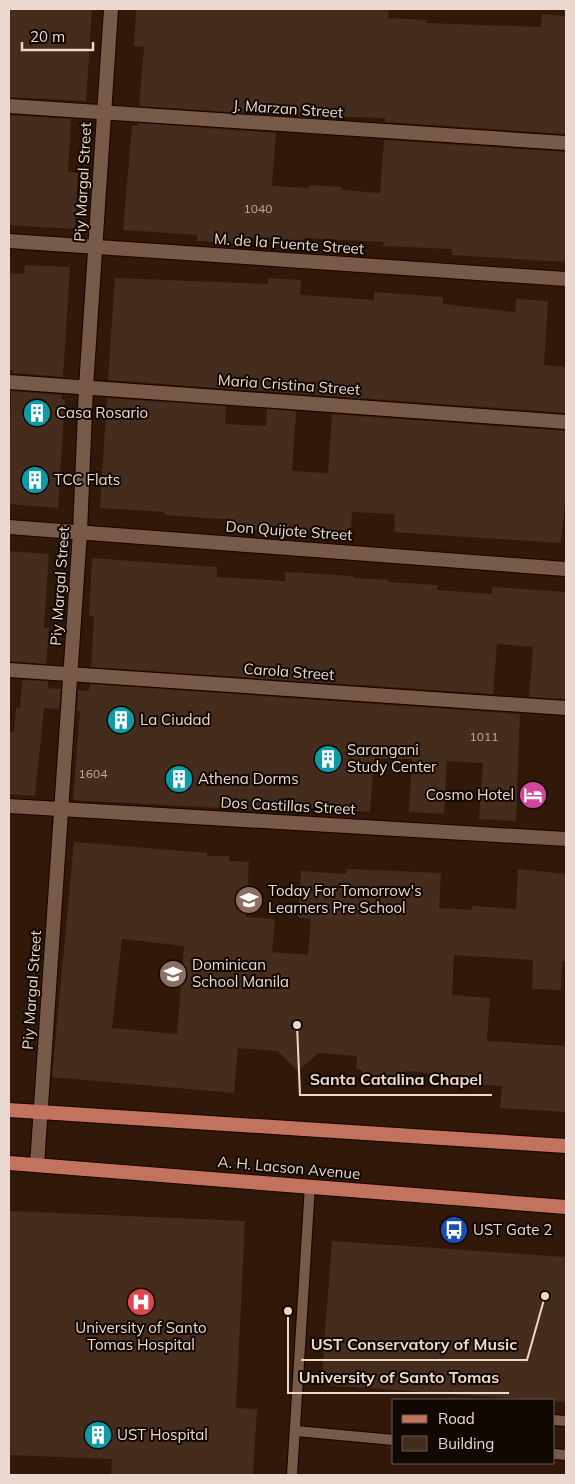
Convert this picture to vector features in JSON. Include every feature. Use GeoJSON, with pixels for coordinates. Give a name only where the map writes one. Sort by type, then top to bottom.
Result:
{"type":"FeatureCollection","features":[{"type":"Feature","properties":{"kind":"main road"},"geometry":{"type":"LineString","coordinates":[[9,1110],[566,1146]]}},
{"type":"Feature","properties":{"kind":"main road","name":"A. H. Lacson Avenue"},"geometry":{"type":"LineString","coordinates":[[9,1162],[566,1207]]}},
{"type":"Feature","properties":{"kind":"street","name":"Piy Margal Street"},"geometry":{"type":"LineString","coordinates":[[37,1165],[80,532],[86,387],[111,9]]}},
{"type":"Feature","properties":{"kind":"street","name":"J. Marzan Street"},"geometry":{"type":"LineString","coordinates":[[9,106],[566,143]]}},
{"type":"Feature","properties":{"kind":"street","name":"M. de la Fuente Street"},"geometry":{"type":"LineString","coordinates":[[9,241],[566,279]]}},
{"type":"Feature","properties":{"kind":"street","name":"Maria Cristina Street"},"geometry":{"type":"LineString","coordinates":[[9,382],[566,422]]}},
{"type":"Feature","properties":{"kind":"street","name":"Don Quijote Street"},"geometry":{"type":"LineString","coordinates":[[9,527],[566,569]]}},
{"type":"Feature","properties":{"kind":"street","name":"Carola Street"},"geometry":{"type":"LineString","coordinates":[[9,670],[566,708]]}},
{"type":"Feature","properties":{"kind":"street","name":"Dos Castillas Street"},"geometry":{"type":"LineString","coordinates":[[9,806],[566,840]]}},
{"type":"Feature","properties":{"kind":"lane"},"geometry":{"type":"LineString","coordinates":[[292,1475],[310,1185]]}},
{"type":"Feature","properties":{"kind":"lane"},"geometry":{"type":"LineString","coordinates":[[296,1431],[392,1440]]}},
{"type":"Feature","properties":{"kind":"building"},"geometry":{"type":"Polygon","coordinates":[[[10,9],[92,9],[86,101],[9,97],[10,9]]]}},
{"type":"Feature","properties":{"kind":"building"},"geometry":{"type":"Polygon","coordinates":[[[136,9],[389,9],[388,18],[426,20],[426,23],[541,27],[542,14],[566,16],[566,134],[385,122],[385,118],[277,115],[139,106],[144,47],[134,46],[136,9]]]}},
{"type":"Feature","properties":{"kind":"building"},"geometry":{"type":"Polygon","coordinates":[[[9,115],[71,119],[68,172],[78,173],[75,229],[9,225],[9,115]]]}},
{"type":"Feature","properties":{"kind":"building"},"geometry":{"type":"Polygon","coordinates":[[[138,123],[276,133],[272,186],[308,188],[309,185],[342,187],[342,190],[380,193],[384,140],[566,152],[566,262],[452,255],[452,249],[383,246],[384,242],[304,238],[303,243],[237,236],[237,243],[197,241],[197,235],[123,230],[132,125],[138,126],[138,123]]]}},
{"type":"Feature","properties":{"kind":"building"},"geometry":{"type":"Polygon","coordinates":[[[25,265],[70,267],[63,377],[12,373],[13,370],[9,370],[9,273],[24,274],[25,265]]]}},
{"type":"Feature","properties":{"kind":"building"},"geometry":{"type":"Polygon","coordinates":[[[115,278],[268,284],[268,278],[301,280],[300,295],[374,300],[374,292],[443,297],[443,304],[515,312],[516,299],[548,301],[544,365],[566,367],[566,413],[108,380],[115,278]]]}},
{"type":"Feature","properties":{"kind":"building"},"geometry":{"type":"Polygon","coordinates":[[[11,391],[62,395],[62,399],[65,400],[58,508],[9,504],[11,391]]]}},
{"type":"Feature","properties":{"kind":"building"},"geometry":{"type":"Polygon","coordinates":[[[107,398],[226,406],[225,424],[266,426],[267,409],[296,411],[292,471],[328,473],[332,414],[566,431],[566,490],[561,543],[394,532],[395,514],[352,512],[351,531],[286,529],[285,533],[235,529],[236,520],[164,515],[165,512],[100,508],[107,398]]]}},
{"type":"Feature","properties":{"kind":"building"},"geometry":{"type":"Polygon","coordinates":[[[9,551],[49,554],[44,628],[49,628],[46,664],[9,661],[9,551]]]}},
{"type":"Feature","properties":{"kind":"building"},"geometry":{"type":"Polygon","coordinates":[[[92,558],[217,567],[217,577],[285,581],[285,572],[353,576],[353,578],[388,580],[388,582],[438,585],[437,590],[492,594],[492,587],[566,592],[566,699],[529,697],[533,647],[497,644],[493,694],[91,667],[94,616],[89,616],[92,558]]]}},
{"type":"Feature","properties":{"kind":"building"},"geometry":{"type":"Polygon","coordinates":[[[22,680],[48,681],[48,688],[61,689],[59,709],[44,708],[35,796],[9,794],[9,732],[14,732],[16,708],[20,709],[22,680]]]}},
{"type":"Feature","properties":{"kind":"building"},"geometry":{"type":"Polygon","coordinates":[[[90,684],[520,714],[516,821],[479,819],[483,763],[447,761],[444,814],[409,812],[412,759],[374,759],[370,812],[272,805],[272,811],[73,800],[80,711],[77,711],[78,690],[89,691],[90,684]]]}},
{"type":"Feature","properties":{"kind":"building"},"geometry":{"type":"Polygon","coordinates":[[[74,842],[207,853],[207,856],[229,856],[229,861],[249,862],[246,917],[275,919],[272,952],[308,955],[311,919],[298,918],[301,871],[346,874],[346,869],[441,873],[439,908],[472,910],[472,906],[516,909],[518,869],[566,874],[566,961],[562,961],[561,990],[532,989],[533,960],[454,955],[452,995],[490,998],[487,1041],[566,1046],[566,1112],[500,1108],[502,1086],[466,1084],[458,1087],[441,1087],[441,1074],[406,1071],[405,1078],[394,1077],[394,1081],[386,1080],[378,1084],[361,1083],[362,1070],[356,1069],[357,1056],[318,1053],[298,1071],[278,1051],[238,1048],[234,1093],[52,1077],[74,842]],[[122,939],[112,1028],[177,1034],[184,946],[122,939]]]}},
{"type":"Feature","properties":{"kind":"building","name":"University of Santo Tomas Hospital"},"geometry":{"type":"Polygon","coordinates":[[[9,1211],[245,1221],[236,1408],[257,1409],[253,1475],[111,1475],[112,1459],[9,1455],[9,1211]]]}},
{"type":"Feature","properties":{"kind":"building"},"geometry":{"type":"Polygon","coordinates":[[[332,1241],[566,1257],[566,1402],[555,1401],[555,1399],[523,1399],[321,1385],[332,1241]]]}},
{"type":"Feature","properties":{"kind":"place","name":"Casa Rosario"},"geometry":{"type":"Point","coordinates":[37,413]}},
{"type":"Feature","properties":{"kind":"place","name":"TCC Flats"},"geometry":{"type":"Point","coordinates":[35,480]}},
{"type":"Feature","properties":{"kind":"place","name":"La Ciudad"},"geometry":{"type":"Point","coordinates":[121,720]}},
{"type":"Feature","properties":{"kind":"place","name":"Sarangani Study Center"},"geometry":{"type":"Point","coordinates":[328,759]}},
{"type":"Feature","properties":{"kind":"place","name":"Athena Dorms"},"geometry":{"type":"Point","coordinates":[179,779]}},
{"type":"Feature","properties":{"kind":"place","name":"Cosmo Hotel"},"geometry":{"type":"Point","coordinates":[533,795]}},
{"type":"Feature","properties":{"kind":"place","name":"Today For Tomorrow's Learners Pre School"},"geometry":{"type":"Point","coordinates":[249,900]}},
{"type":"Feature","properties":{"kind":"place","name":"Dominican School Manila"},"geometry":{"type":"Point","coordinates":[173,974]}},
{"type":"Feature","properties":{"kind":"place","name":"Santa Catalina Chapel"},"geometry":{"type":"Point","coordinates":[297,1025]}},
{"type":"Feature","properties":{"kind":"place","name":"UST Gate 2"},"geometry":{"type":"Point","coordinates":[454,1230]}},
{"type":"Feature","properties":{"kind":"place","name":"UST Conservatory of Music"},"geometry":{"type":"Point","coordinates":[545,1296]}},
{"type":"Feature","properties":{"kind":"place","name":"University of Santo Tomas Hospital"},"geometry":{"type":"Point","coordinates":[141,1302]}},
{"type":"Feature","properties":{"kind":"place","name":"University of Santo Tomas"},"geometry":{"type":"Point","coordinates":[288,1311]}},
{"type":"Feature","properties":{"kind":"place","name":"UST Hospital"},"geometry":{"type":"Point","coordinates":[98,1435]}}]}
